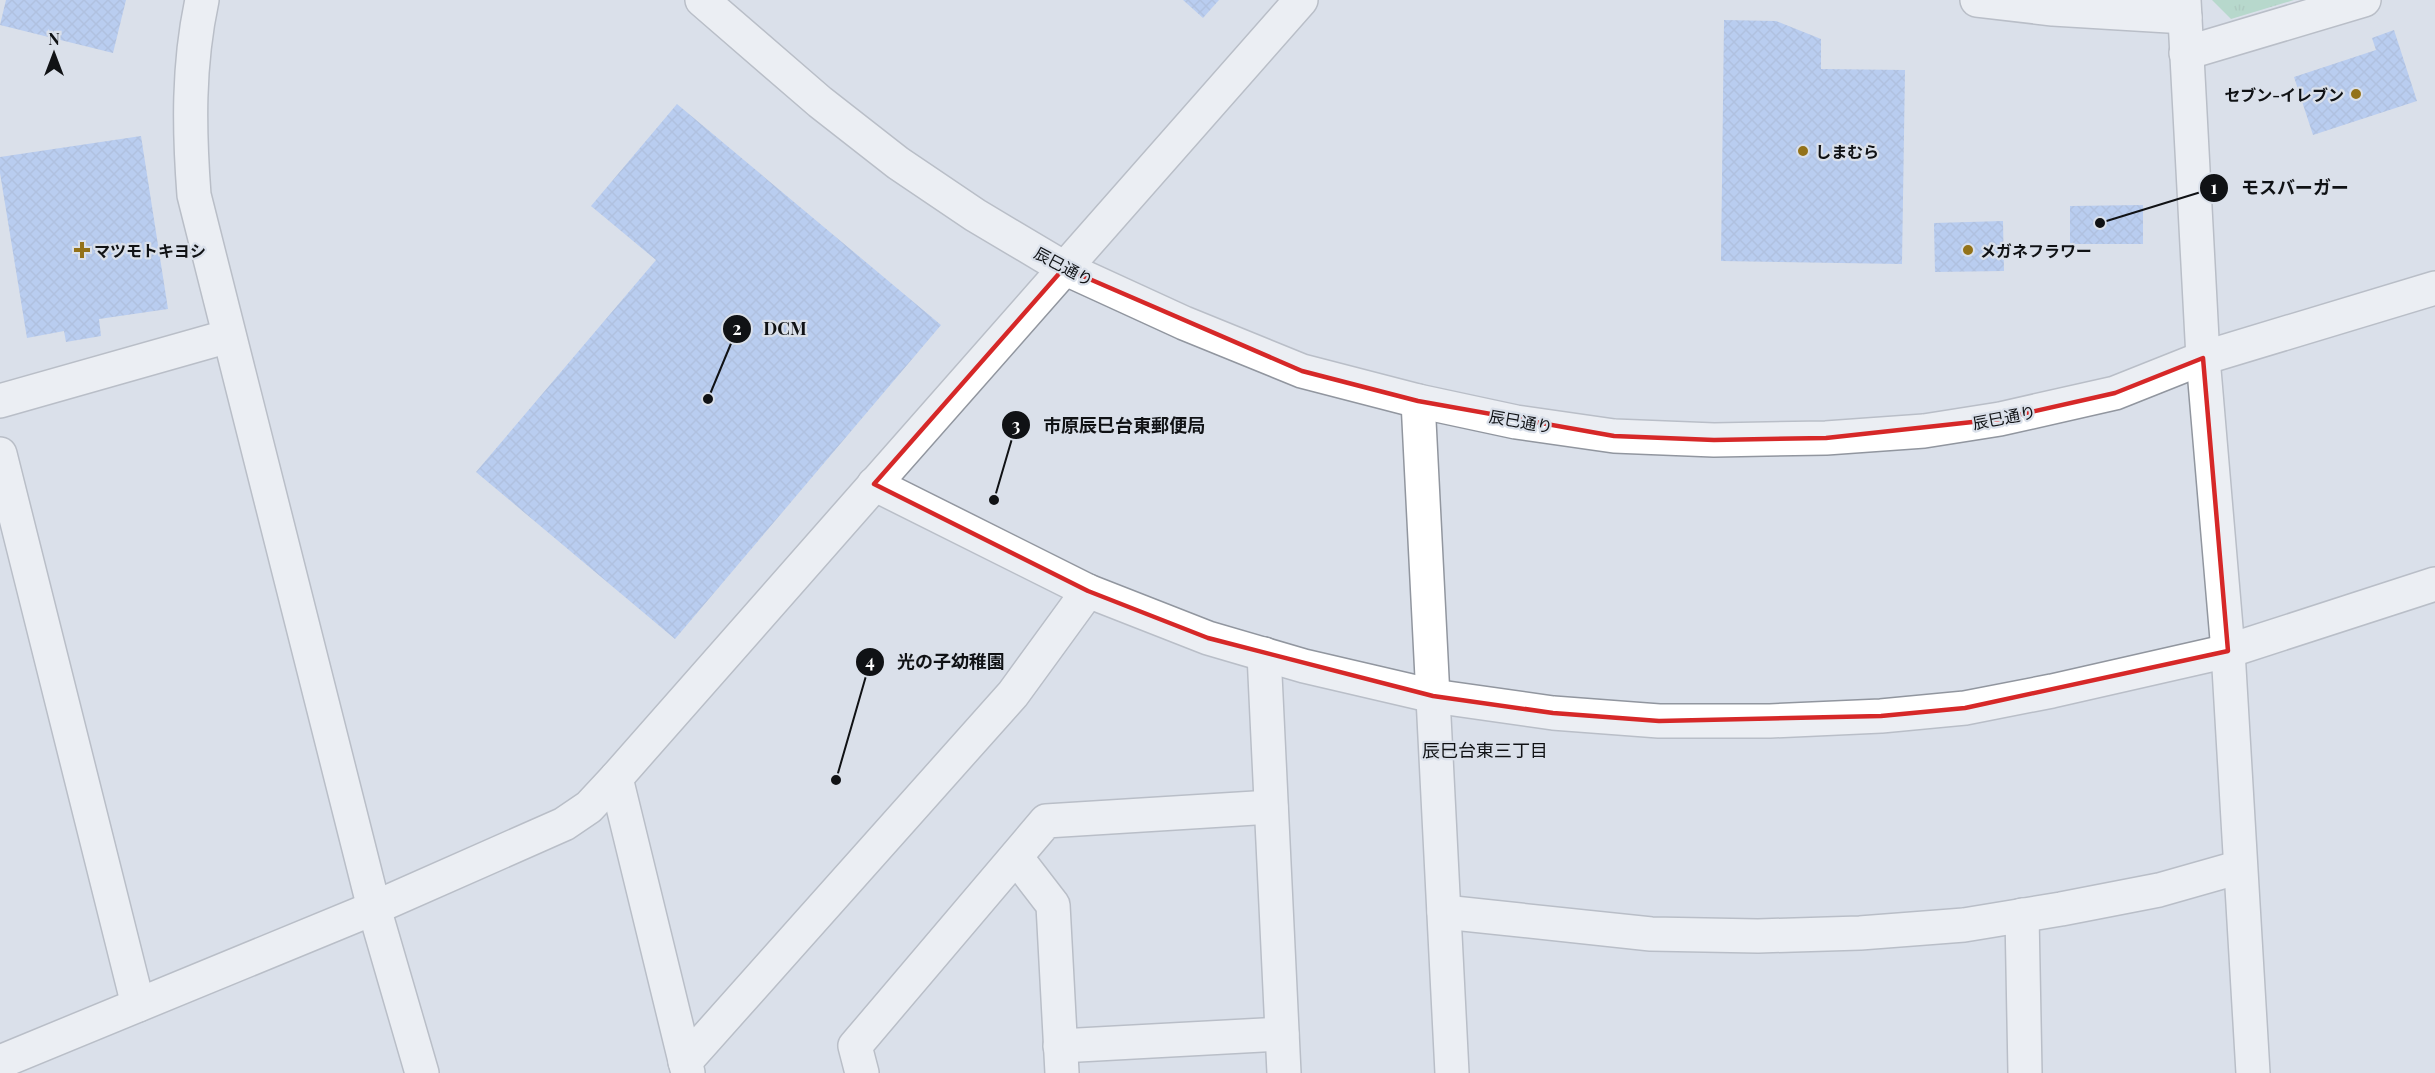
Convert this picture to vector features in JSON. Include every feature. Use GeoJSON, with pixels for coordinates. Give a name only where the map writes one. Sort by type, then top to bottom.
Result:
{"type":"FeatureCollection","features":[{"type":"Feature","properties":{"kind":"street"},"geometry":{"type":"LineString","coordinates":[[202,0],[190,81],[190,140],[194,195],[374,909],[422,1073]]}},
{"type":"Feature","properties":{"kind":"street","name":"辰巳通り"},"geometry":{"type":"LineString","coordinates":[[702,0],[820,102],[898,163],[975,214],[1064,268],[1184,323],[1302,371],[1418,401],[1515,422],[1614,436],[1714,440],[1826,438],[1924,431],[2000,419],[2115,393],[2203,358],[2435,288]]}},
{"type":"Feature","properties":{"kind":"street"},"geometry":{"type":"LineString","coordinates":[[0,1062],[374,909],[564,824],[589,807],[1301,0]]}},
{"type":"Feature","properties":{"kind":"street"},"geometry":{"type":"LineString","coordinates":[[1977,0],[2054,9],[2184,8],[2203,358],[2228,651],[2253,1073]]}},
{"type":"Feature","properties":{"kind":"street"},"geometry":{"type":"LineString","coordinates":[[2186,53],[2364,0]]}},
{"type":"Feature","properties":{"kind":"street"},"geometry":{"type":"LineString","coordinates":[[0,401],[229,336]]}},
{"type":"Feature","properties":{"kind":"street"},"geometry":{"type":"LineString","coordinates":[[1418,401],[1452,1073]]}},
{"type":"Feature","properties":{"kind":"street"},"geometry":{"type":"LineString","coordinates":[[0,454],[138,1005]]}},
{"type":"Feature","properties":{"kind":"street"},"geometry":{"type":"LineString","coordinates":[[874,484],[1088,591],[1208,638],[1304,666],[1433,696],[1553,712],[1659,721],[1770,721],[1881,716],[1965,708],[2052,691],[2228,651],[2435,584]]}},
{"type":"Feature","properties":{"kind":"street"},"geometry":{"type":"LineString","coordinates":[[686,1067],[1013,694],[1088,591]]}},
{"type":"Feature","properties":{"kind":"street"},"geometry":{"type":"LineString","coordinates":[[1264,654],[1284,1073]]}},
{"type":"Feature","properties":{"kind":"street"},"geometry":{"type":"LineString","coordinates":[[616,778],[686,1067]]}},
{"type":"Feature","properties":{"kind":"street"},"geometry":{"type":"LineString","coordinates":[[862,1073],[855,1046],[1046,821],[1271,807]]}},
{"type":"Feature","properties":{"kind":"street"},"geometry":{"type":"LineString","coordinates":[[1016,857],[1053,905],[1061,1060],[1282,1034]]}},
{"type":"Feature","properties":{"kind":"street"},"geometry":{"type":"LineString","coordinates":[[1444,912],[1651,934],[1758,936],[1895,930],[1964,925],[2022,915],[2159,890],[2241,867]]}},
{"type":"Feature","properties":{"kind":"street"},"geometry":{"type":"LineString","coordinates":[[2022,915],[2025,1073]]}},
{"type":"Feature","properties":{"kind":"highlighted area"},"geometry":{"type":"Polygon","coordinates":[[[1064,268],[1302,371],[1418,401],[1614,436],[1714,440],[1826,438],[2000,419],[2115,393],[2203,358],[2228,651],[1965,708],[1881,716],[1659,721],[1553,713],[1433,696],[1208,638],[1088,591],[874,484],[1064,268]]]}},
{"type":"Feature","properties":{"kind":"green space"},"geometry":{"type":"Polygon","coordinates":[[[2212,0],[2294,0],[2231,19],[2212,0]]]}},
{"type":"Feature","properties":{"kind":"building"},"geometry":{"type":"Polygon","coordinates":[[[6,0],[126,0],[113,53],[0,25],[6,0]]]}},
{"type":"Feature","properties":{"kind":"building"},"geometry":{"type":"Polygon","coordinates":[[[1183,0],[1219,0],[1203,18],[1183,0]]]}},
{"type":"Feature","properties":{"kind":"building"},"geometry":{"type":"Polygon","coordinates":[[[1724,20],[1776,21],[1821,39],[1821,69],[1905,70],[1902,264],[1721,261],[1724,20]]]}},
{"type":"Feature","properties":{"kind":"building"},"geometry":{"type":"Polygon","coordinates":[[[2394,30],[2417,101],[2313,135],[2294,77],[2376,50],[2372,38],[2394,30]]]}},
{"type":"Feature","properties":{"kind":"building"},"geometry":{"type":"Polygon","coordinates":[[[677,104],[941,325],[675,639],[476,472],[656,260],[591,206],[677,104]]]}},
{"type":"Feature","properties":{"kind":"building"},"geometry":{"type":"Polygon","coordinates":[[[141,136],[168,309],[99,319],[101,336],[66,342],[64,331],[27,338],[0,173],[0,157],[141,136]]]}},
{"type":"Feature","properties":{"kind":"building"},"geometry":{"type":"Polygon","coordinates":[[[2143,205],[2143,244],[2070,244],[2070,206],[2143,205]]]}},
{"type":"Feature","properties":{"kind":"building"},"geometry":{"type":"Polygon","coordinates":[[[2003,221],[2004,271],[1935,272],[1934,223],[2003,221]]]}},
{"type":"Feature","properties":{"kind":"place","name":"セブン-イレブン"},"geometry":{"type":"Point","coordinates":[2356,94]}},
{"type":"Feature","properties":{"kind":"place","name":"しまむら"},"geometry":{"type":"Point","coordinates":[1803,151]}},
{"type":"Feature","properties":{"kind":"place","name":"モスバーガー"},"geometry":{"type":"Point","coordinates":[2100,223]}},
{"type":"Feature","properties":{"kind":"place","name":"マツモトキヨシ"},"geometry":{"type":"Point","coordinates":[82,250]}},
{"type":"Feature","properties":{"kind":"place","name":"メガネフラワー"},"geometry":{"type":"Point","coordinates":[1968,250]}},
{"type":"Feature","properties":{"kind":"place","name":"DCM"},"geometry":{"type":"Point","coordinates":[708,399]}},
{"type":"Feature","properties":{"kind":"place","name":"市原辰巳台東郵便局"},"geometry":{"type":"Point","coordinates":[994,500]}},
{"type":"Feature","properties":{"kind":"place","name":"光の子幼稚園"},"geometry":{"type":"Point","coordinates":[836,780]}},
{"type":"Feature","properties":{"kind":"district","name":"辰巳台東三丁目"},"geometry":{"type":"Point","coordinates":[1485,750]}}]}
